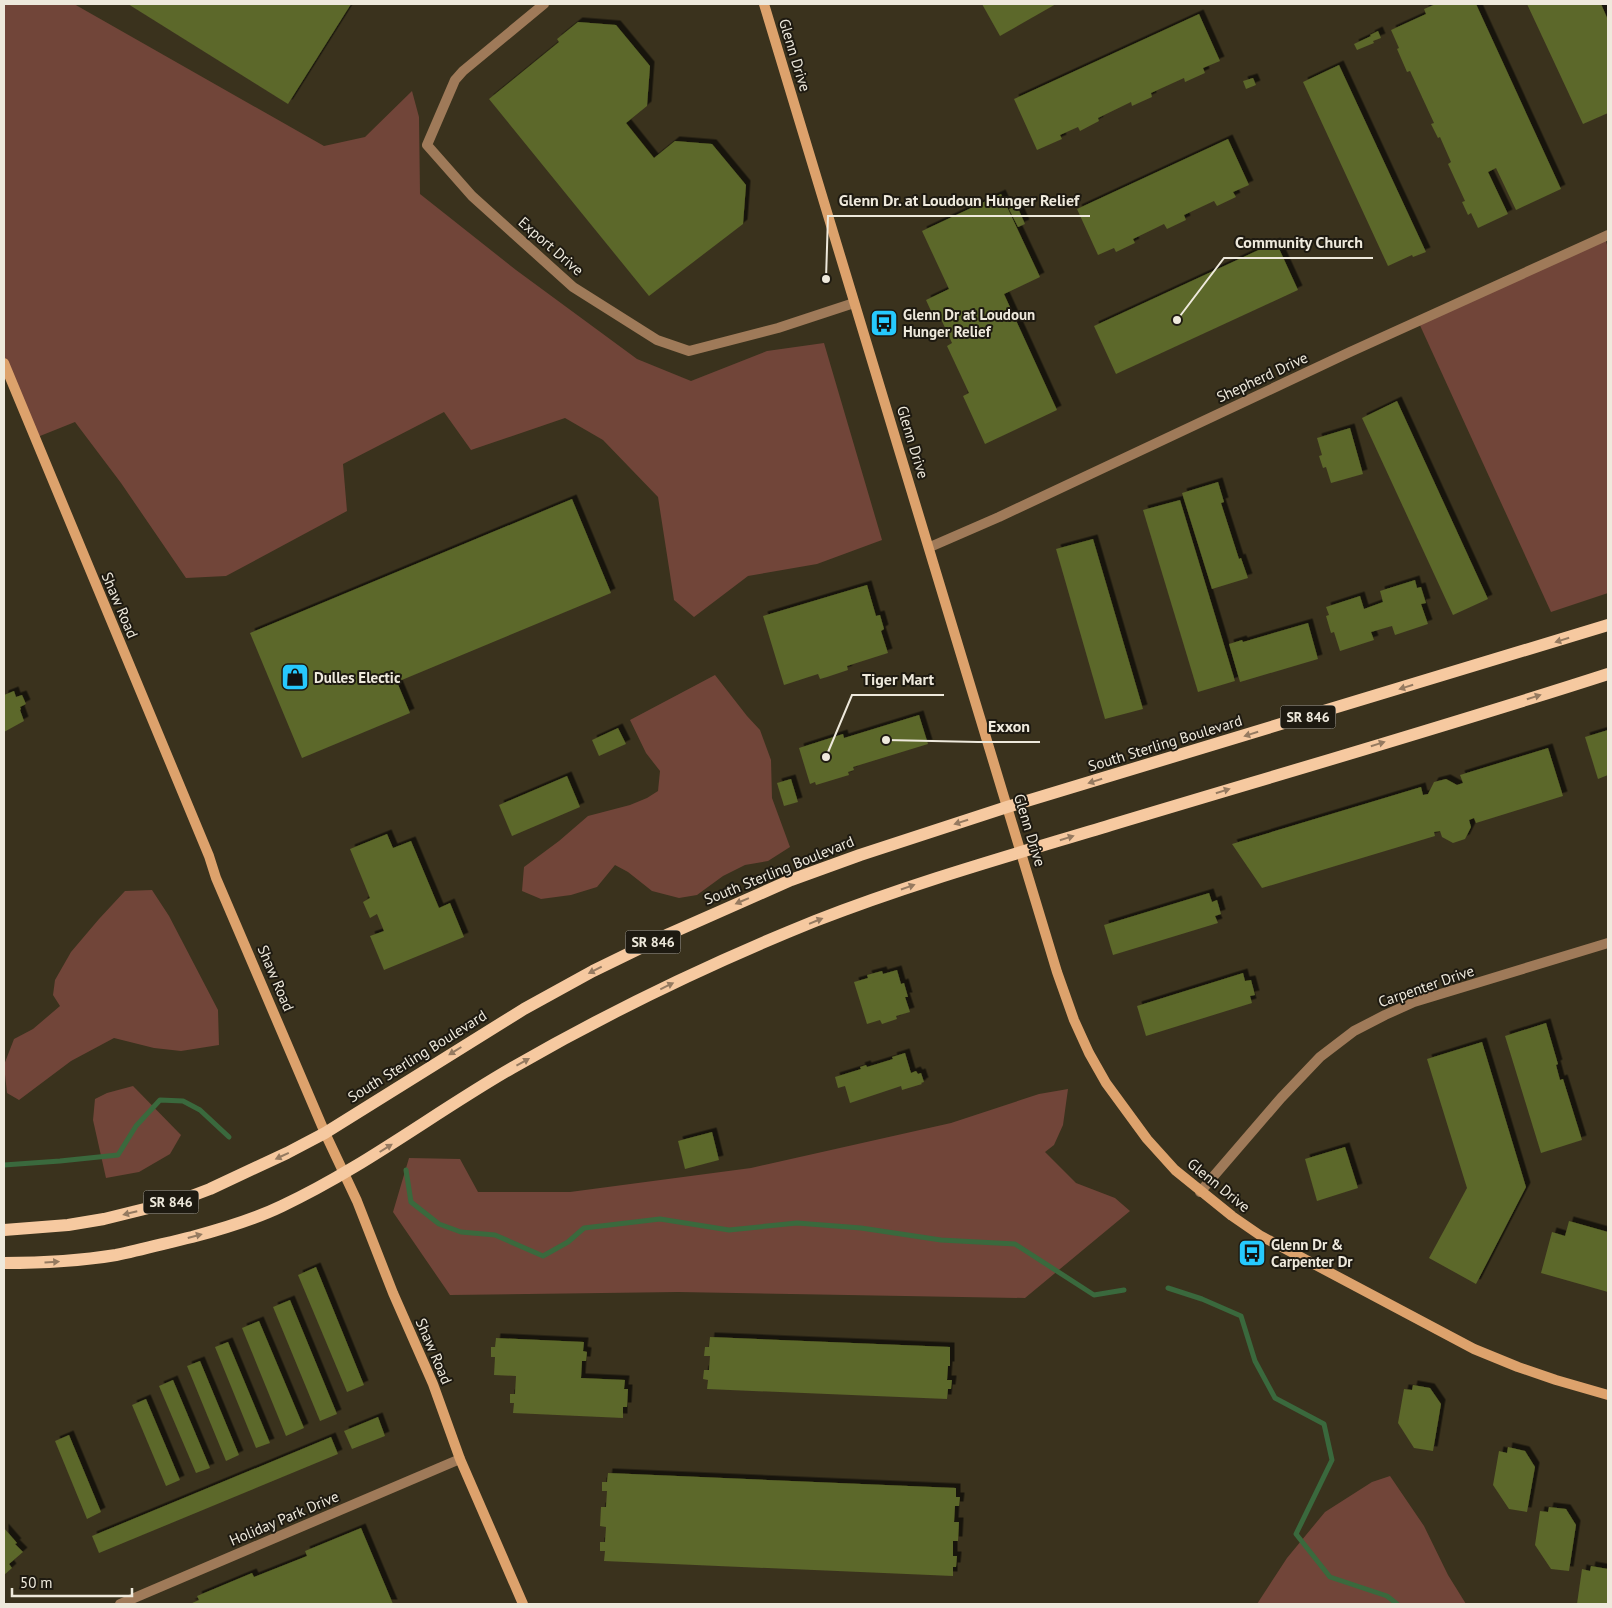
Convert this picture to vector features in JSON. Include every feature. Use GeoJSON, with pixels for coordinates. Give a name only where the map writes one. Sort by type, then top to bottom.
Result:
{"type":"FeatureCollection","features":[{"type":"Feature","properties":{"kind":"main road","name":"South Sterling Boulevard"},"geometry":{"type":"LineString","coordinates":[[4,1230],[68,1225],[104,1219],[181,1200],[219,1185],[325,1133],[524,1009],[592,971],[669,934],[791,880],[860,855],[1007,807],[1608,625]]}},
{"type":"Feature","properties":{"kind":"main road","name":"SR 846"},"geometry":{"type":"LineString","coordinates":[[4,1263],[34,1263],[114,1255],[168,1243],[253,1219],[283,1206],[344,1173],[532,1057],[644,997],[721,960],[818,920],[933,879],[1608,674]]}},
{"type":"Feature","properties":{"kind":"street","name":"Export Drive"},"geometry":{"type":"LineString","coordinates":[[544,4],[463,71],[455,80],[427,146],[472,196],[573,287],[657,340],[678,349],[689,351],[778,328],[854,303]]}},
{"type":"Feature","properties":{"kind":"street","name":"Glenn Drive"},"geometry":{"type":"LineString","coordinates":[[764,4],[1060,980],[1088,1052],[1106,1083],[1147,1139],[1176,1170],[1200,1192],[1257,1234],[1472,1348],[1549,1378],[1608,1394]]}},
{"type":"Feature","properties":{"kind":"street","name":"Shepherd Drive"},"geometry":{"type":"LineString","coordinates":[[930,547],[1016,509],[1350,352],[1608,235]]}},
{"type":"Feature","properties":{"kind":"street","name":"Shaw Road"},"geometry":{"type":"LineString","coordinates":[[4,363],[209,856],[216,878],[325,1133],[357,1201],[393,1293],[433,1384],[460,1459],[523,1604]]}},
{"type":"Feature","properties":{"kind":"street","name":"Carpenter Drive"},"geometry":{"type":"LineString","coordinates":[[1200,1192],[1281,1098],[1320,1057],[1354,1031],[1414,1002],[1608,943]]}},
{"type":"Feature","properties":{"kind":"street","name":"Holiday Park Drive"},"geometry":{"type":"LineString","coordinates":[[120,1604],[460,1459]]}},
{"type":"Feature","properties":{"kind":"shaded area"},"geometry":{"type":"Polygon","coordinates":[[[4,4],[74,4],[324,146],[365,137],[412,91],[419,117],[420,194],[516,270],[637,359],[691,381],[767,351],[824,343],[882,540],[817,564],[748,576],[694,617],[674,600],[658,497],[603,440],[565,418],[471,450],[444,412],[343,464],[347,511],[226,576],[186,578],[121,483],[75,422],[35,438],[4,363],[4,4]]]}},
{"type":"Feature","properties":{"kind":"shaded area"},"geometry":{"type":"Polygon","coordinates":[[[1605,237],[1608,249],[1608,593],[1551,612],[1418,321],[1605,237]]]}},
{"type":"Feature","properties":{"kind":"shaded area"},"geometry":{"type":"Polygon","coordinates":[[[715,675],[760,730],[771,760],[772,798],[790,847],[768,861],[745,865],[723,876],[697,895],[679,898],[652,891],[628,872],[615,865],[597,887],[571,895],[541,899],[522,891],[524,867],[588,816],[630,805],[658,791],[660,771],[646,753],[630,720],[715,675]]]}},
{"type":"Feature","properties":{"kind":"shaded area"},"geometry":{"type":"Polygon","coordinates":[[[152,890],[169,916],[218,1010],[219,1045],[181,1051],[154,1048],[114,1038],[71,1061],[19,1100],[7,1093],[4,1065],[14,1039],[33,1029],[60,1006],[53,995],[55,980],[71,952],[125,891],[152,890]]]}},
{"type":"Feature","properties":{"kind":"shaded area"},"geometry":{"type":"Polygon","coordinates":[[[133,1086],[181,1135],[170,1154],[139,1172],[106,1178],[93,1120],[95,1099],[107,1093],[133,1086]]]}},
{"type":"Feature","properties":{"kind":"shaded area"},"geometry":{"type":"Polygon","coordinates":[[[1068,1089],[1063,1125],[1054,1145],[1045,1152],[1076,1183],[1115,1198],[1130,1211],[1025,1298],[678,1292],[450,1295],[393,1212],[409,1158],[460,1159],[478,1192],[570,1192],[751,1168],[951,1123],[1039,1094],[1068,1089]]]}},
{"type":"Feature","properties":{"kind":"shaded area"},"geometry":{"type":"Polygon","coordinates":[[[1390,1476],[1424,1526],[1448,1575],[1466,1604],[1257,1604],[1287,1558],[1325,1512],[1372,1482],[1390,1476]]]}},
{"type":"Feature","properties":{"kind":"building"},"geometry":{"type":"Polygon","coordinates":[[[128,4],[351,4],[288,104],[128,4]]]}},
{"type":"Feature","properties":{"kind":"building"},"geometry":{"type":"Polygon","coordinates":[[[982,4],[1056,4],[1000,36],[982,4]]]}},
{"type":"Feature","properties":{"kind":"building"},"geometry":{"type":"Polygon","coordinates":[[[1436,4],[1476,4],[1561,189],[1516,210],[1496,168],[1488,172],[1508,214],[1478,228],[1471,213],[1468,215],[1462,202],[1465,201],[1448,164],[1451,162],[1440,137],[1438,138],[1431,124],[1434,123],[1410,71],[1407,72],[1391,30],[1426,14],[1424,9],[1436,4]]]}},
{"type":"Feature","properties":{"kind":"building"},"geometry":{"type":"Polygon","coordinates":[[[1527,4],[1601,4],[1608,20],[1608,113],[1583,124],[1527,4]]]}},
{"type":"Feature","properties":{"kind":"building"},"geometry":{"type":"Polygon","coordinates":[[[1199,14],[1220,61],[1203,68],[1205,73],[1185,82],[1184,78],[1151,93],[1152,97],[1132,106],[1131,102],[1098,118],[1099,121],[1080,131],[1078,127],[1060,135],[1062,139],[1037,150],[1014,99],[1199,14]]]}},
{"type":"Feature","properties":{"kind":"building"},"geometry":{"type":"Polygon","coordinates":[[[578,22],[616,25],[650,66],[647,106],[626,123],[654,158],[675,141],[712,144],[746,185],[743,224],[649,296],[489,99],[559,42],[557,39],[578,22]]]}},
{"type":"Feature","properties":{"kind":"building"},"geometry":{"type":"Polygon","coordinates":[[[1378,31],[1381,38],[1357,50],[1354,44],[1378,31]]]}},
{"type":"Feature","properties":{"kind":"building"},"geometry":{"type":"Polygon","coordinates":[[[1339,65],[1426,252],[1413,257],[1412,255],[1388,266],[1303,82],[1339,65]]]}},
{"type":"Feature","properties":{"kind":"building"},"geometry":{"type":"Polygon","coordinates":[[[1253,78],[1256,85],[1246,89],[1243,81],[1253,78]]]}},
{"type":"Feature","properties":{"kind":"building"},"geometry":{"type":"Polygon","coordinates":[[[1228,139],[1249,185],[1233,192],[1236,197],[1217,206],[1214,201],[1184,215],[1186,220],[1167,229],[1164,224],[1133,239],[1135,243],[1116,252],[1114,248],[1098,255],[1077,209],[1228,139]]]}},
{"type":"Feature","properties":{"kind":"building"},"geometry":{"type":"Polygon","coordinates":[[[1001,194],[1040,277],[1004,294],[1057,410],[985,444],[963,396],[969,393],[947,346],[952,343],[941,319],[936,322],[926,300],[949,289],[922,231],[1001,194]]]}},
{"type":"Feature","properties":{"kind":"building"},"geometry":{"type":"Polygon","coordinates":[[[1017,206],[1025,224],[1018,227],[1009,209],[1017,206]]]}},
{"type":"Feature","properties":{"kind":"building"},"geometry":{"type":"Polygon","coordinates":[[[1276,242],[1298,290],[1116,374],[1094,326],[1276,242]]]}},
{"type":"Feature","properties":{"kind":"building"},"geometry":{"type":"Polygon","coordinates":[[[1397,401],[1488,599],[1453,615],[1362,418],[1397,401]]]}},
{"type":"Feature","properties":{"kind":"building"},"geometry":{"type":"Polygon","coordinates":[[[1350,428],[1363,474],[1331,483],[1326,467],[1323,468],[1319,456],[1322,455],[1317,438],[1350,428]]]}},
{"type":"Feature","properties":{"kind":"building"},"geometry":{"type":"Polygon","coordinates":[[[1218,482],[1224,502],[1221,503],[1239,559],[1241,558],[1248,578],[1212,589],[1182,493],[1218,482]]]}},
{"type":"Feature","properties":{"kind":"building"},"geometry":{"type":"Polygon","coordinates":[[[572,499],[611,593],[397,682],[410,713],[302,758],[250,633],[572,499]]]}},
{"type":"Feature","properties":{"kind":"building"},"geometry":{"type":"Polygon","coordinates":[[[1180,500],[1235,681],[1198,692],[1143,510],[1180,500]]]}},
{"type":"Feature","properties":{"kind":"building"},"geometry":{"type":"Polygon","coordinates":[[[1093,539],[1143,709],[1105,719],[1056,549],[1093,539]]]}},
{"type":"Feature","properties":{"kind":"building"},"geometry":{"type":"Polygon","coordinates":[[[1415,580],[1417,588],[1421,587],[1426,603],[1421,604],[1428,624],[1395,635],[1392,626],[1371,632],[1374,640],[1340,651],[1334,632],[1331,633],[1326,616],[1329,615],[1326,607],[1360,596],[1364,609],[1383,602],[1380,591],[1415,580]]]}},
{"type":"Feature","properties":{"kind":"building"},"geometry":{"type":"Polygon","coordinates":[[[867,585],[876,616],[880,615],[884,629],[881,631],[888,653],[847,666],[848,670],[827,677],[820,679],[818,674],[784,685],[763,616],[867,585]]]}},
{"type":"Feature","properties":{"kind":"building"},"geometry":{"type":"Polygon","coordinates":[[[1308,623],[1318,659],[1240,682],[1229,644],[1242,640],[1243,642],[1308,623]]]}},
{"type":"Feature","properties":{"kind":"building"},"geometry":{"type":"Polygon","coordinates":[[[14,691],[16,697],[22,695],[26,704],[20,707],[24,721],[4,732],[4,695],[14,691]]]}},
{"type":"Feature","properties":{"kind":"building"},"geometry":{"type":"Polygon","coordinates":[[[919,715],[928,744],[853,767],[854,770],[848,772],[849,775],[816,785],[815,782],[810,784],[799,748],[843,734],[844,738],[919,715]]]}},
{"type":"Feature","properties":{"kind":"building"},"geometry":{"type":"Polygon","coordinates":[[[618,728],[626,744],[599,756],[592,740],[618,728]]]}},
{"type":"Feature","properties":{"kind":"building"},"geometry":{"type":"Polygon","coordinates":[[[1608,730],[1608,775],[1598,779],[1585,737],[1608,730]]]}},
{"type":"Feature","properties":{"kind":"building"},"geometry":{"type":"Polygon","coordinates":[[[1548,748],[1563,796],[1476,823],[1474,818],[1469,820],[1471,827],[1465,839],[1453,843],[1442,837],[1440,831],[1434,832],[1435,836],[1262,888],[1232,844],[1421,787],[1423,795],[1428,794],[1434,782],[1446,779],[1457,785],[1463,783],[1460,775],[1548,748]]]}},
{"type":"Feature","properties":{"kind":"building"},"geometry":{"type":"Polygon","coordinates":[[[567,776],[580,807],[512,836],[499,805],[567,776]]]}},
{"type":"Feature","properties":{"kind":"building"},"geometry":{"type":"Polygon","coordinates":[[[791,779],[798,802],[784,806],[777,783],[791,779]]]}},
{"type":"Feature","properties":{"kind":"building"},"geometry":{"type":"Polygon","coordinates":[[[387,834],[393,848],[411,841],[439,908],[450,903],[464,937],[384,970],[370,936],[384,931],[377,914],[370,918],[363,902],[370,898],[350,849],[387,834]]]}},
{"type":"Feature","properties":{"kind":"building"},"geometry":{"type":"Polygon","coordinates":[[[1209,893],[1212,902],[1217,900],[1221,914],[1215,916],[1218,923],[1113,955],[1104,925],[1209,893]]]}},
{"type":"Feature","properties":{"kind":"building"},"geometry":{"type":"Polygon","coordinates":[[[897,970],[901,984],[904,983],[908,997],[905,997],[910,1012],[896,1016],[897,1019],[882,1024],[880,1020],[867,1024],[854,982],[868,978],[867,975],[882,971],[883,974],[897,970]]]}},
{"type":"Feature","properties":{"kind":"building"},"geometry":{"type":"Polygon","coordinates":[[[1243,973],[1245,981],[1251,980],[1255,995],[1250,996],[1252,1003],[1146,1036],[1137,1006],[1243,973]]]}},
{"type":"Feature","properties":{"kind":"building"},"geometry":{"type":"Polygon","coordinates":[[[1546,1023],[1558,1064],[1556,1065],[1560,1080],[1563,1079],[1582,1140],[1541,1153],[1505,1036],[1546,1023]]]}},
{"type":"Feature","properties":{"kind":"building"},"geometry":{"type":"Polygon","coordinates":[[[1482,1042],[1526,1187],[1476,1284],[1429,1258],[1467,1188],[1427,1059],[1482,1042]]]}},
{"type":"Feature","properties":{"kind":"building"},"geometry":{"type":"Polygon","coordinates":[[[905,1053],[911,1073],[916,1071],[918,1074],[921,1073],[924,1082],[922,1084],[902,1090],[901,1086],[850,1103],[845,1086],[838,1088],[835,1077],[861,1069],[860,1067],[866,1065],[867,1067],[893,1059],[892,1057],[905,1053]]]}},
{"type":"Feature","properties":{"kind":"building"},"geometry":{"type":"Polygon","coordinates":[[[712,1132],[719,1160],[685,1169],[678,1141],[712,1132]]]}},
{"type":"Feature","properties":{"kind":"building"},"geometry":{"type":"Polygon","coordinates":[[[1345,1147],[1358,1188],[1317,1201],[1305,1159],[1345,1147]]]}},
{"type":"Feature","properties":{"kind":"building"},"geometry":{"type":"Polygon","coordinates":[[[1569,1221],[1608,1232],[1608,1292],[1541,1273],[1552,1232],[1565,1236],[1569,1221]]]}},
{"type":"Feature","properties":{"kind":"building"},"geometry":{"type":"Polygon","coordinates":[[[316,1267],[364,1385],[347,1392],[298,1275],[316,1267]]]}},
{"type":"Feature","properties":{"kind":"building"},"geometry":{"type":"Polygon","coordinates":[[[290,1300],[337,1414],[320,1421],[273,1307],[290,1300]]]}},
{"type":"Feature","properties":{"kind":"building"},"geometry":{"type":"Polygon","coordinates":[[[259,1321],[304,1428],[286,1436],[242,1328],[259,1321]]]}},
{"type":"Feature","properties":{"kind":"building"},"geometry":{"type":"Polygon","coordinates":[[[710,1337],[950,1347],[950,1366],[948,1366],[947,1380],[952,1380],[951,1389],[948,1389],[947,1399],[707,1389],[708,1380],[703,1379],[704,1370],[709,1370],[710,1356],[704,1356],[705,1347],[709,1347],[710,1337]]]}},
{"type":"Feature","properties":{"kind":"building"},"geometry":{"type":"Polygon","coordinates":[[[496,1338],[584,1342],[583,1351],[587,1352],[586,1361],[582,1361],[581,1378],[625,1380],[624,1389],[628,1389],[627,1407],[623,1407],[623,1418],[513,1413],[514,1403],[510,1403],[510,1394],[515,1394],[516,1376],[494,1375],[495,1357],[491,1357],[491,1347],[495,1347],[496,1338]]]}},
{"type":"Feature","properties":{"kind":"building"},"geometry":{"type":"Polygon","coordinates":[[[228,1342],[270,1443],[256,1448],[215,1347],[228,1342]]]}},
{"type":"Feature","properties":{"kind":"building"},"geometry":{"type":"Polygon","coordinates":[[[200,1361],[239,1455],[226,1461],[187,1366],[200,1361]]]}},
{"type":"Feature","properties":{"kind":"building"},"geometry":{"type":"Polygon","coordinates":[[[173,1380],[210,1468],[196,1473],[159,1386],[173,1380]]]}},
{"type":"Feature","properties":{"kind":"building"},"geometry":{"type":"Polygon","coordinates":[[[1413,1385],[1430,1388],[1441,1404],[1433,1451],[1414,1448],[1398,1423],[1404,1389],[1412,1390],[1413,1385]]]}},
{"type":"Feature","properties":{"kind":"building"},"geometry":{"type":"Polygon","coordinates":[[[146,1399],[180,1480],[166,1486],[132,1405],[146,1399]]]}},
{"type":"Feature","properties":{"kind":"building"},"geometry":{"type":"Polygon","coordinates":[[[378,1417],[385,1436],[352,1449],[344,1431],[378,1417]]]}},
{"type":"Feature","properties":{"kind":"building"},"geometry":{"type":"Polygon","coordinates":[[[69,1435],[101,1512],[87,1519],[55,1441],[69,1435]]]}},
{"type":"Feature","properties":{"kind":"building"},"geometry":{"type":"Polygon","coordinates":[[[331,1437],[338,1454],[99,1553],[92,1536],[331,1437]]]}},
{"type":"Feature","properties":{"kind":"building"},"geometry":{"type":"Polygon","coordinates":[[[1508,1447],[1525,1451],[1535,1467],[1527,1512],[1509,1509],[1493,1485],[1499,1451],[1507,1453],[1508,1447]]]}},
{"type":"Feature","properties":{"kind":"building"},"geometry":{"type":"Polygon","coordinates":[[[608,1473],[956,1488],[956,1497],[960,1497],[959,1506],[955,1506],[954,1522],[959,1522],[958,1541],[953,1541],[953,1556],[957,1556],[956,1567],[953,1567],[953,1576],[604,1561],[605,1551],[600,1551],[600,1542],[605,1542],[606,1527],[600,1526],[601,1507],[606,1507],[607,1491],[602,1491],[602,1482],[607,1482],[608,1473]]]}},
{"type":"Feature","properties":{"kind":"building"},"geometry":{"type":"Polygon","coordinates":[[[1549,1507],[1566,1509],[1576,1525],[1569,1571],[1551,1569],[1535,1545],[1540,1511],[1548,1512],[1549,1507]]]}},
{"type":"Feature","properties":{"kind":"building"},"geometry":{"type":"Polygon","coordinates":[[[4,1528],[23,1552],[9,1564],[12,1568],[4,1575],[4,1528]]]}},
{"type":"Feature","properties":{"kind":"building"},"geometry":{"type":"Polygon","coordinates":[[[361,1528],[393,1604],[190,1604],[199,1600],[197,1596],[252,1573],[254,1577],[307,1556],[305,1551],[361,1528]]]}},
{"type":"Feature","properties":{"kind":"building"},"geometry":{"type":"Polygon","coordinates":[[[1591,1566],[1608,1569],[1608,1604],[1577,1604],[1582,1569],[1590,1571],[1591,1566]]]}},
{"type":"Feature","properties":{"kind":"waterway"},"geometry":{"type":"LineString","coordinates":[[4,1165],[118,1155],[136,1126],[160,1100],[183,1101],[200,1110],[229,1137]]}},
{"type":"Feature","properties":{"kind":"waterway"},"geometry":{"type":"LineString","coordinates":[[406,1170],[411,1202],[439,1224],[461,1232],[495,1235],[543,1256],[568,1242],[584,1228],[660,1219],[729,1230],[797,1223],[861,1228],[941,1240],[1015,1244],[1094,1295],[1124,1290]]}},
{"type":"Feature","properties":{"kind":"waterway"},"geometry":{"type":"LineString","coordinates":[[1168,1288],[1202,1299],[1241,1316],[1255,1361],[1275,1398],[1324,1424],[1332,1460],[1296,1534],[1330,1577],[1387,1596],[1397,1604]]}},
{"type":"Feature","properties":{"kind":"place","name":"Glenn Dr. at Loudoun Hunger Relief"},"geometry":{"type":"Point","coordinates":[826,279]}},
{"type":"Feature","properties":{"kind":"place","name":"Community Church"},"geometry":{"type":"Point","coordinates":[1177,320]}},
{"type":"Feature","properties":{"kind":"place","name":"Glenn Dr at Loudoun Hunger Relief"},"geometry":{"type":"Point","coordinates":[884,323]}},
{"type":"Feature","properties":{"kind":"place","name":"Dulles Electic"},"geometry":{"type":"Point","coordinates":[295,677]}},
{"type":"Feature","properties":{"kind":"place","name":"Exxon"},"geometry":{"type":"Point","coordinates":[886,740]}},
{"type":"Feature","properties":{"kind":"place","name":"Tiger Mart"},"geometry":{"type":"Point","coordinates":[826,757]}},
{"type":"Feature","properties":{"kind":"place","name":"Glenn Dr & Carpenter Dr"},"geometry":{"type":"Point","coordinates":[1252,1253]}}]}
